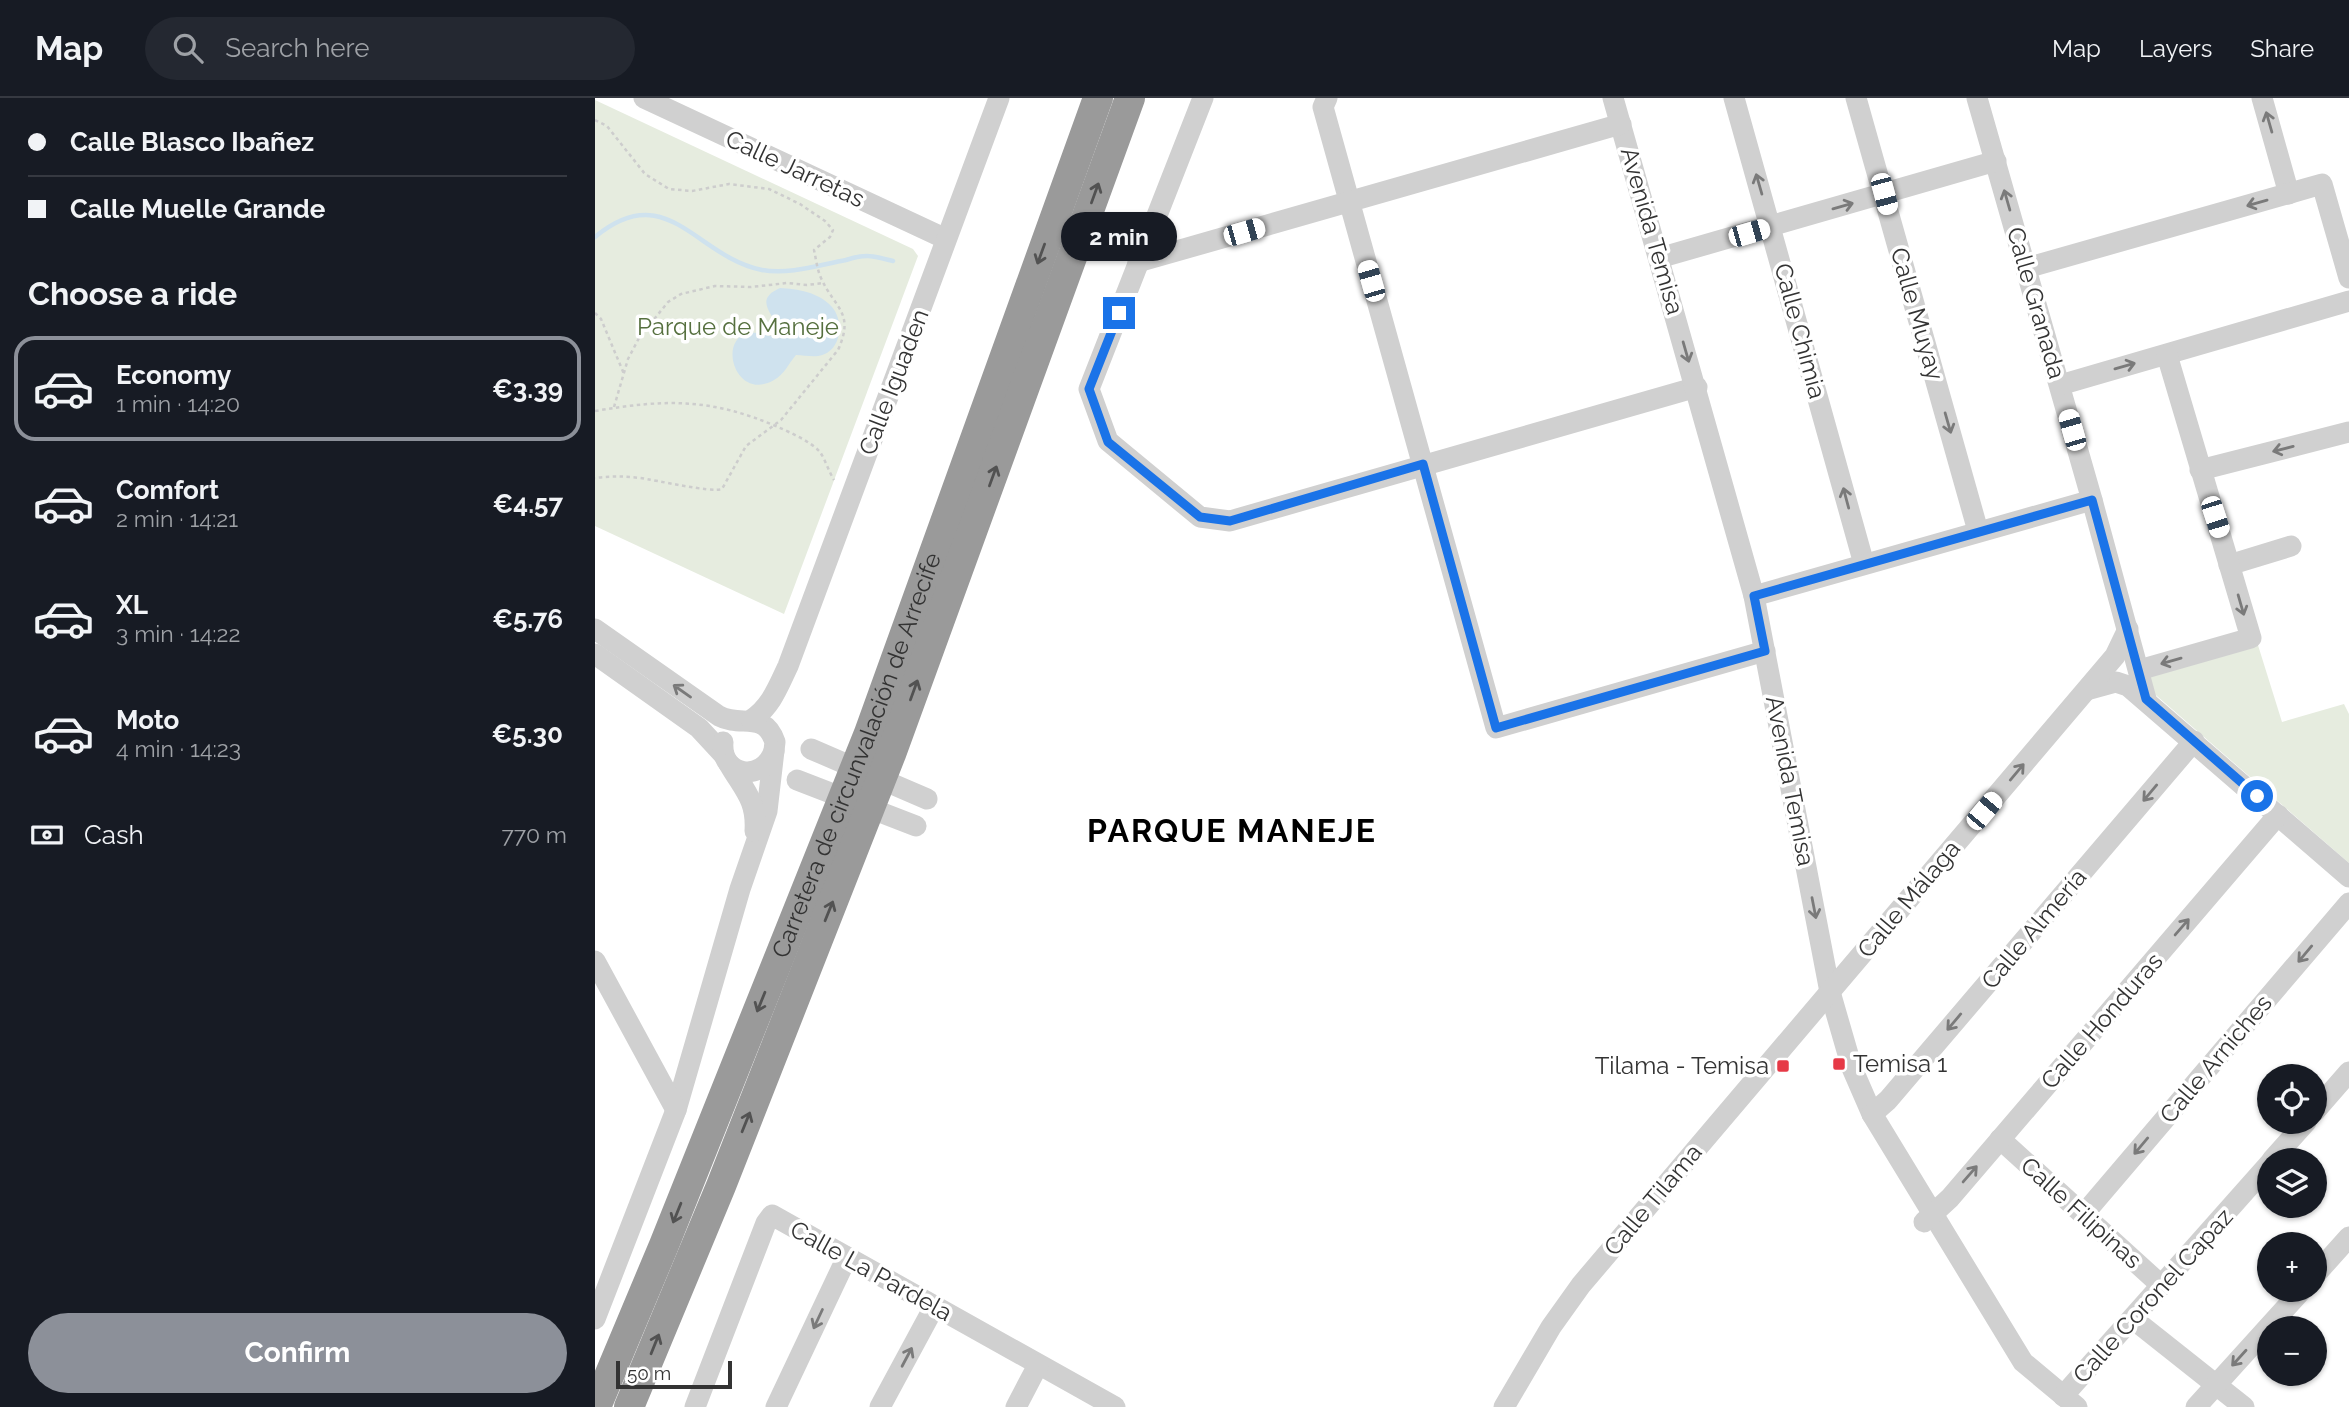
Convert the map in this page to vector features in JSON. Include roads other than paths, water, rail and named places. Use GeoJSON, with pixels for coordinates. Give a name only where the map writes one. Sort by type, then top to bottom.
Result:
{"type":"FeatureCollection","features":[{"type":"Feature","properties":{"kind":"highway","name":"Carretera de circunvalación de Arrecife"},"geometry":{"type":"LineString","coordinates":[[596,1407],[664,1245],[869,733],[1098,98]]}},
{"type":"Feature","properties":{"kind":"highway","name":"Carretera de circunvalación de Arrecife"},"geometry":{"type":"LineString","coordinates":[[629,1407],[721,1186],[891,754],[1130,98]]}},
{"type":"Feature","properties":{"kind":"street","name":"Calle Jarretas"},"geometry":{"type":"LineString","coordinates":[[644,98],[946,239]]}},
{"type":"Feature","properties":{"kind":"street","name":"Calle Iguaden"},"geometry":{"type":"LineString","coordinates":[[746,721],[759,715],[773,699],[788,666],[999,98]]}},
{"type":"Feature","properties":{"kind":"street"},"geometry":{"type":"LineString","coordinates":[[1203,98],[1089,389],[1108,442],[1200,517],[1230,521],[1697,387]]}},
{"type":"Feature","properties":{"kind":"street"},"geometry":{"type":"LineString","coordinates":[[1327,98],[1322,107],[1496,728],[1765,651]]}},
{"type":"Feature","properties":{"kind":"street","name":"Avenida Temisa"},"geometry":{"type":"LineString","coordinates":[[1613,98],[1754,596],[1824,999],[1852,1104],[2024,1362],[2065,1403]]}},
{"type":"Feature","properties":{"kind":"street","name":"Calle Chimia"},"geometry":{"type":"LineString","coordinates":[[1734,98],[1772,226],[1864,564]]}},
{"type":"Feature","properties":{"kind":"street","name":"Calle Muyay"},"geometry":{"type":"LineString","coordinates":[[1856,98],[1978,531]]}},
{"type":"Feature","properties":{"kind":"street","name":"Calle Granada"},"geometry":{"type":"LineString","coordinates":[[1977,98],[2060,385],[2146,699]]}},
{"type":"Feature","properties":{"kind":"street"},"geometry":{"type":"LineString","coordinates":[[2262,98],[2289,194]]}},
{"type":"Feature","properties":{"kind":"street"},"geometry":{"type":"LineString","coordinates":[[1138,262],[1621,124]]}},
{"type":"Feature","properties":{"kind":"street"},"geometry":{"type":"LineString","coordinates":[[1659,258],[1996,161]]}},
{"type":"Feature","properties":{"kind":"street"},"geometry":{"type":"LineString","coordinates":[[2026,268],[2322,184],[2349,278]]}},
{"type":"Feature","properties":{"kind":"street"},"geometry":{"type":"LineString","coordinates":[[2060,385],[2349,301]]}},
{"type":"Feature","properties":{"kind":"street"},"geometry":{"type":"LineString","coordinates":[[2139,670],[2251,638],[2167,355]]}},
{"type":"Feature","properties":{"kind":"street"},"geometry":{"type":"LineString","coordinates":[[2200,470],[2349,432]]}},
{"type":"Feature","properties":{"kind":"street"},"geometry":{"type":"LineString","coordinates":[[1754,596],[2092,500]]}},
{"type":"Feature","properties":{"kind":"street"},"geometry":{"type":"LineString","coordinates":[[2229,565],[2291,546]]}},
{"type":"Feature","properties":{"kind":"street"},"geometry":{"type":"LineString","coordinates":[[595,629],[711,712],[726,720],[746,721],[767,727],[774,746],[767,765],[752,772],[736,769],[699,728],[595,654]]}},
{"type":"Feature","properties":{"kind":"street","name":"Calle Málaga"},"geometry":{"type":"LineString","coordinates":[[1824,999],[2115,656],[2128,629]]}},
{"type":"Feature","properties":{"kind":"street","name":"Calle Iguaden"},"geometry":{"type":"LineString","coordinates":[[754,844],[767,811],[774,746],[788,666]]}},
{"type":"Feature","properties":{"kind":"street"},"geometry":{"type":"LineString","coordinates":[[2087,690],[2116,682],[2128,685],[2349,877]]}},
{"type":"Feature","properties":{"kind":"street"},"geometry":{"type":"LineString","coordinates":[[595,1319],[676,1110],[754,844],[756,814],[753,802],[726,759],[724,738],[728,730],[746,721]]}},
{"type":"Feature","properties":{"kind":"street","name":"Calle Almería"},"geometry":{"type":"LineString","coordinates":[[1872,1114],[1888,1100],[2194,741]]}},
{"type":"Feature","properties":{"kind":"street"},"geometry":{"type":"LineString","coordinates":[[811,749],[927,799]]}},
{"type":"Feature","properties":{"kind":"street"},"geometry":{"type":"LineString","coordinates":[[797,780],[916,826]]}},
{"type":"Feature","properties":{"kind":"street","name":"Calle Honduras"},"geometry":{"type":"LineString","coordinates":[[1927,1219],[2000,1139],[2278,815]]}},
{"type":"Feature","properties":{"kind":"street","name":"Calle Arniches"},"geometry":{"type":"LineString","coordinates":[[2083,1215],[2349,902]]}},
{"type":"Feature","properties":{"kind":"street"},"geometry":{"type":"LineString","coordinates":[[595,961],[676,1110]]}},
{"type":"Feature","properties":{"kind":"street","name":"Avenida Temisa"},"geometry":{"type":"LineString","coordinates":[[1824,999],[1872,1114],[1927,1219]]}},
{"type":"Feature","properties":{"kind":"street","name":"Calle Tilama"},"geometry":{"type":"LineString","coordinates":[[1504,1407],[1551,1327],[1581,1285],[1824,999]]}},
{"type":"Feature","properties":{"kind":"street"},"geometry":{"type":"LineString","coordinates":[[2327,1097],[2349,1072]]}},
{"type":"Feature","properties":{"kind":"street","name":"Calle Coronel Capaz"},"geometry":{"type":"LineString","coordinates":[[2283,1148],[2296,1134]]}},
{"type":"Feature","properties":{"kind":"street","name":"Calle Filipinas"},"geometry":{"type":"LineString","coordinates":[[2000,1139],[2162,1286]]}},
{"type":"Feature","properties":{"kind":"street","name":"Calle Coronel Capaz"},"geometry":{"type":"LineString","coordinates":[[2065,1403],[2133,1319],[2257,1178]]}},
{"type":"Feature","properties":{"kind":"street","name":"Calle La Pardela"},"geometry":{"type":"LineString","coordinates":[[695,1407],[766,1223],[772,1215],[1107,1405]]}},
{"type":"Feature","properties":{"kind":"street"},"geometry":{"type":"LineString","coordinates":[[2327,1262],[2349,1237]]}},
{"type":"Feature","properties":{"kind":"street"},"geometry":{"type":"LineString","coordinates":[[776,1407],[847,1257]]}},
{"type":"Feature","properties":{"kind":"street"},"geometry":{"type":"LineString","coordinates":[[2196,1407],[2291,1302]]}},
{"type":"Feature","properties":{"kind":"street"},"geometry":{"type":"LineString","coordinates":[[880,1407],[934,1307]]}},
{"type":"Feature","properties":{"kind":"street"},"geometry":{"type":"LineString","coordinates":[[2133,1319],[2244,1407]]}},
{"type":"Feature","properties":{"kind":"street"},"geometry":{"type":"LineString","coordinates":[[1016,1407],[1038,1365]]}},
{"type":"Feature","properties":{"kind":"water"},"geometry":{"type":"Polygon","coordinates":[[[780,288],[807,292],[827,302],[839,321],[839,336],[826,354],[796,355],[778,378],[761,385],[750,383],[741,377],[735,367],[734,346],[739,338],[748,333],[770,336],[779,331],[766,303],[767,298],[780,288]]]}},
{"type":"Feature","properties":{"kind":"waterway"},"geometry":{"type":"LineString","coordinates":[[595,237],[620,221],[642,215],[662,218],[681,226],[718,251],[762,270],[815,267],[864,256],[893,261]]}},
{"type":"Feature","properties":{"kind":"place","name":"Temisa 1"},"geometry":{"type":"Point","coordinates":[1839,1064]}},
{"type":"Feature","properties":{"kind":"place","name":"Tilama - Temisa"},"geometry":{"type":"Point","coordinates":[1783,1066]}},
{"type":"Feature","properties":{"kind":"district","name":"PARQUE MANEJE"},"geometry":{"type":"Point","coordinates":[1232,831]}},
{"type":"Feature","properties":{"kind":"park label","name":"Parque de Maneje"},"geometry":{"type":"Point","coordinates":[738,327]}}]}
